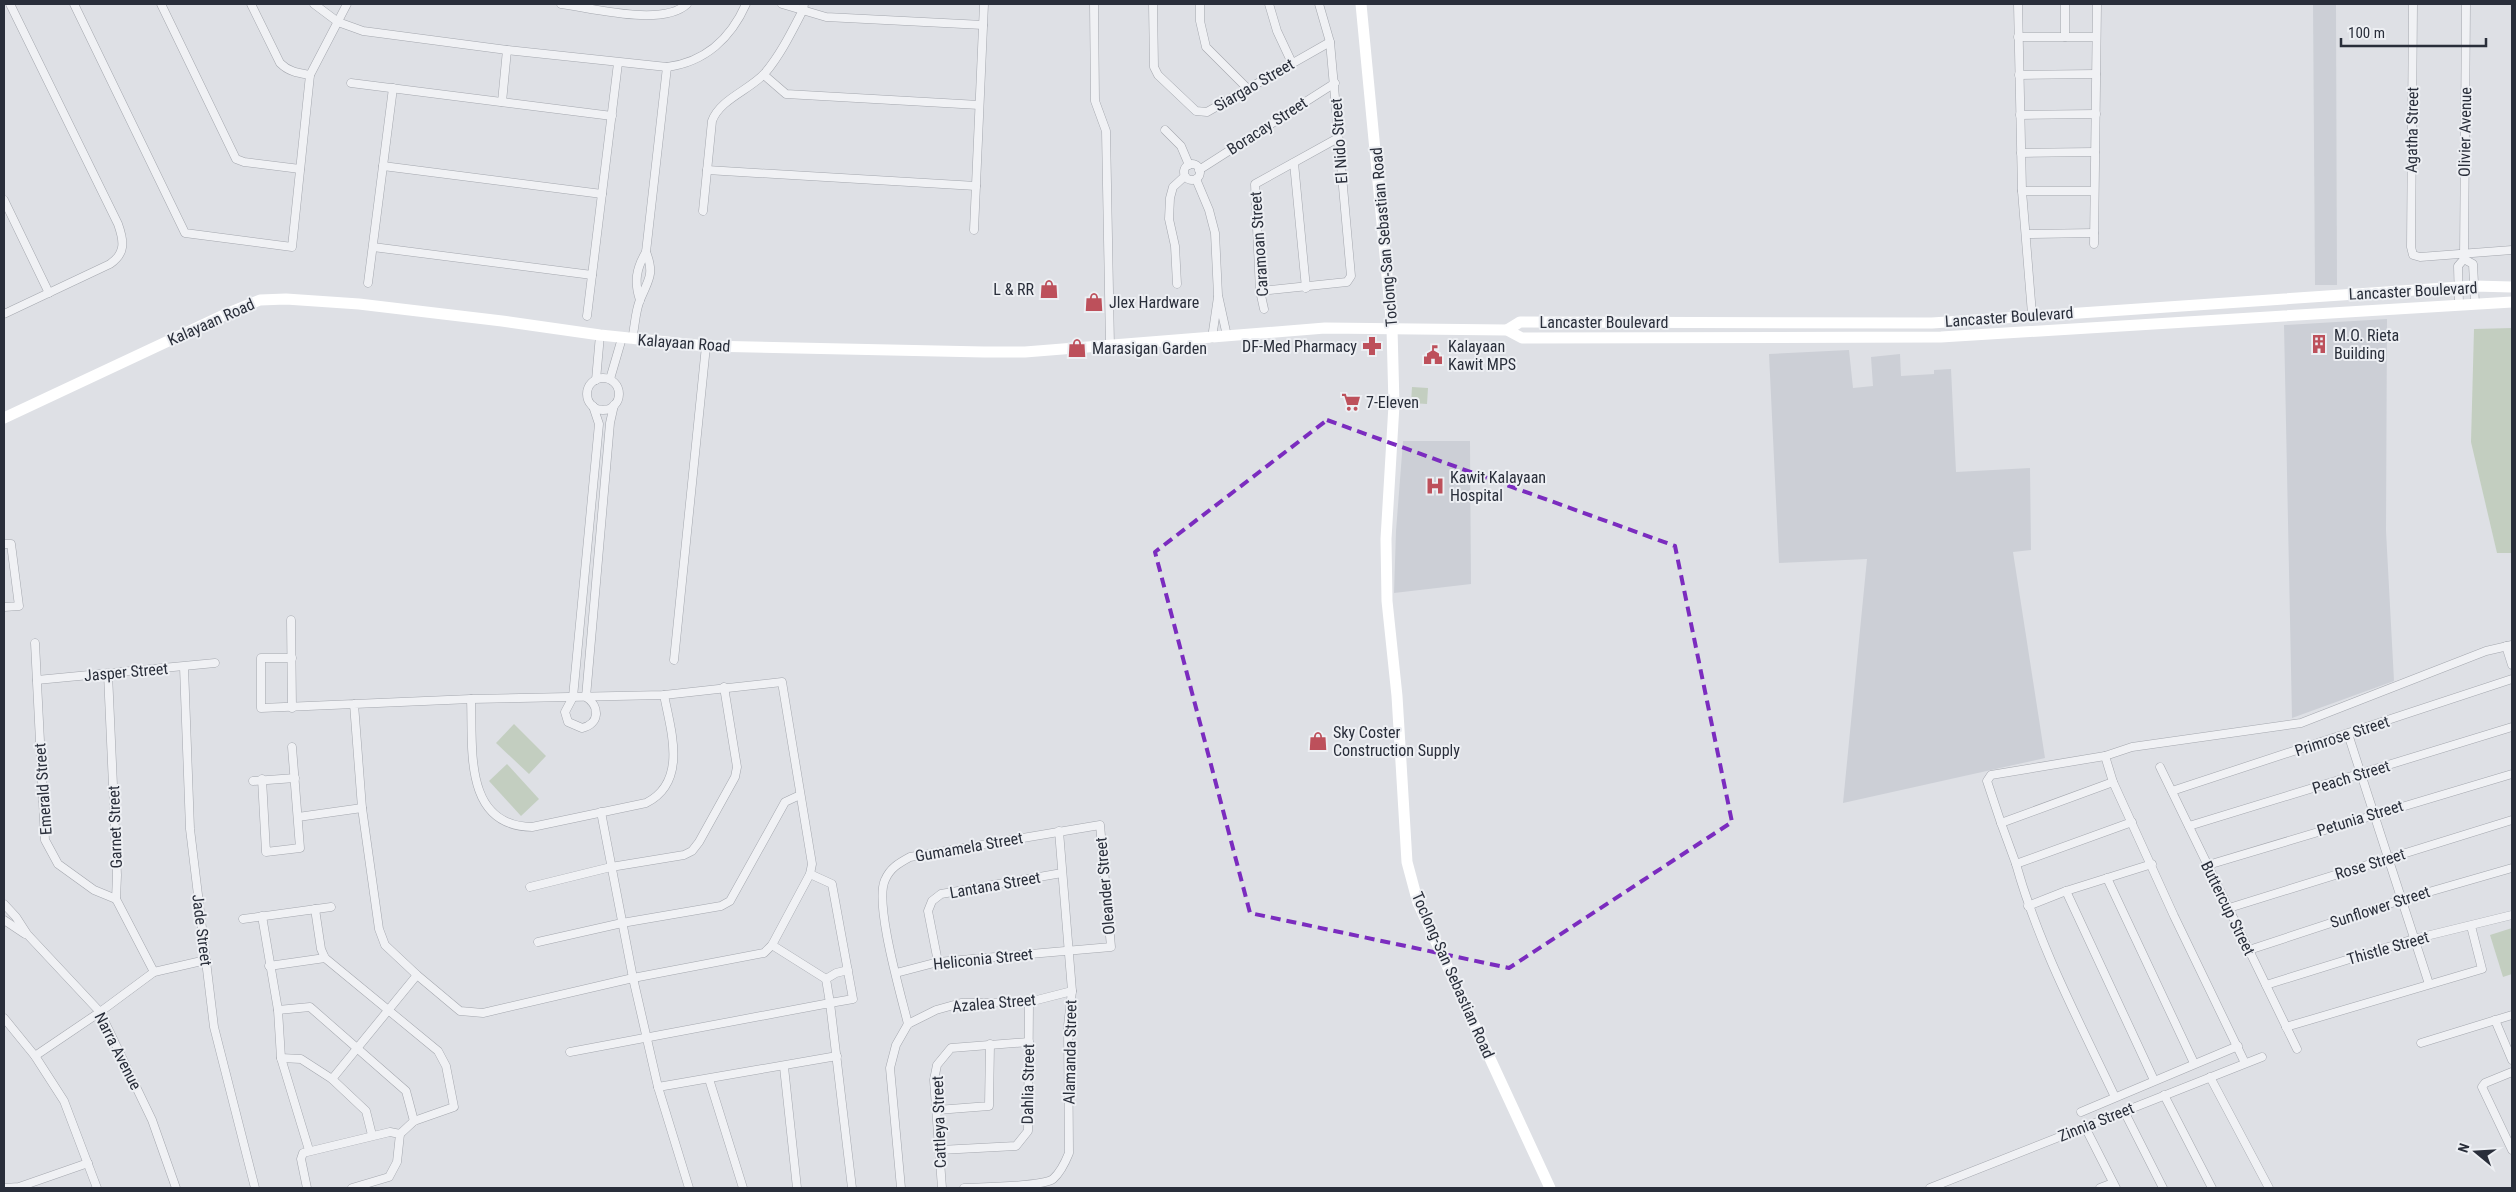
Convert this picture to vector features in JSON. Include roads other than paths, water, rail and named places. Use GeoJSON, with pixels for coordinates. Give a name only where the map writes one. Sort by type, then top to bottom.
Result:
{"type":"FeatureCollection","features":[{"type":"Feature","properties":{"kind":"main road","name":"Toclong-San Sebastian Road"},"geometry":{"type":"LineString","coordinates":[[1361,4],[1392,328],[1394,405],[1386,539],[1386,601],[1397,696],[1406,862],[1418,903],[1550,1188]]}},
{"type":"Feature","properties":{"kind":"main road","name":"Lancaster Boulevard"},"geometry":{"type":"LineString","coordinates":[[1507,330],[1520,322],[1932,322],[2474,286],[2512,287]]}},
{"type":"Feature","properties":{"kind":"main road","name":"Kalayaan Road"},"geometry":{"type":"LineString","coordinates":[[4,418],[260,300],[286,298],[359,304],[502,321],[600,336],[706,346],[1025,352],[1326,328],[1392,328]]}},
{"type":"Feature","properties":{"kind":"main road","name":"Lancaster Boulevard"},"geometry":{"type":"LineString","coordinates":[[1392,328],[1507,330],[1522,338],[1941,337],[2512,302]]}},
{"type":"Feature","properties":{"kind":"main road"},"geometry":{"type":"LineString","coordinates":[[2180,305],[2181,322]]}},
{"type":"Feature","properties":{"kind":"street"},"geometry":{"type":"LineString","coordinates":[[4,314],[110,264],[120,256],[123,242],[118,224],[10,4]]}},
{"type":"Feature","properties":{"kind":"street"},"geometry":{"type":"LineString","coordinates":[[74,4],[185,233],[292,247],[310,75],[347,4]]}},
{"type":"Feature","properties":{"kind":"street"},"geometry":{"type":"LineString","coordinates":[[161,4],[236,159],[244,162],[300,169]]}},
{"type":"Feature","properties":{"kind":"street"},"geometry":{"type":"LineString","coordinates":[[251,4],[280,63],[286,70],[310,75]]}},
{"type":"Feature","properties":{"kind":"street"},"geometry":{"type":"LineString","coordinates":[[314,4],[338,22],[364,31],[507,50],[667,67],[682,65],[706,54],[723,41],[737,24],[746,4]]}},
{"type":"Feature","properties":{"kind":"street"},"geometry":{"type":"LineString","coordinates":[[561,4],[620,8],[656,16],[672,13],[687,4]]}},
{"type":"Feature","properties":{"kind":"street"},"geometry":{"type":"LineString","coordinates":[[782,4],[803,7],[826,17],[983,25]]}},
{"type":"Feature","properties":{"kind":"street"},"geometry":{"type":"LineString","coordinates":[[974,230],[984,4]]}},
{"type":"Feature","properties":{"kind":"street"},"geometry":{"type":"LineString","coordinates":[[1094,4],[1095,101],[1106,131],[1110,346]]}},
{"type":"Feature","properties":{"kind":"street","name":"Siargao Street"},"geometry":{"type":"LineString","coordinates":[[1153,4],[1154,66],[1158,75],[1196,111],[1207,112],[1330,42]]}},
{"type":"Feature","properties":{"kind":"street"},"geometry":{"type":"LineString","coordinates":[[1200,4],[1200,21],[1206,47],[1247,88]]}},
{"type":"Feature","properties":{"kind":"street"},"geometry":{"type":"LineString","coordinates":[[1269,4],[1277,32],[1292,63]]}},
{"type":"Feature","properties":{"kind":"street","name":"El Nido Street"},"geometry":{"type":"LineString","coordinates":[[1306,288],[1347,282],[1349,280],[1335,82],[1330,42],[1319,4]]}},
{"type":"Feature","properties":{"kind":"street"},"geometry":{"type":"LineString","coordinates":[[2018,4],[2022,192],[2032,314]]}},
{"type":"Feature","properties":{"kind":"street"},"geometry":{"type":"LineString","coordinates":[[2065,4],[2065,37]]}},
{"type":"Feature","properties":{"kind":"street"},"geometry":{"type":"LineString","coordinates":[[2094,244],[2097,4]]}},
{"type":"Feature","properties":{"kind":"street","name":"Agatha Street"},"geometry":{"type":"LineString","coordinates":[[2414,4],[2411,247],[2413,255],[2420,257],[2464,256]]}},
{"type":"Feature","properties":{"kind":"street","name":"Olivier Avenue"},"geometry":{"type":"LineString","coordinates":[[2459,304],[2458,266],[2464,256],[2466,4]]}},
{"type":"Feature","properties":{"kind":"street"},"geometry":{"type":"LineString","coordinates":[[703,211],[712,121],[716,110],[748,89],[764,75],[776,60],[803,7]]}},
{"type":"Feature","properties":{"kind":"street"},"geometry":{"type":"LineString","coordinates":[[2018,37],[2096,37]]}},
{"type":"Feature","properties":{"kind":"street"},"geometry":{"type":"LineString","coordinates":[[502,102],[507,50]]}},
{"type":"Feature","properties":{"kind":"street"},"geometry":{"type":"LineString","coordinates":[[587,316],[618,63]]}},
{"type":"Feature","properties":{"kind":"street"},"geometry":{"type":"LineString","coordinates":[[640,300],[635,285],[639,264],[646,252],[667,67]]}},
{"type":"Feature","properties":{"kind":"street"},"geometry":{"type":"LineString","coordinates":[[2019,75],[2096,74]]}},
{"type":"Feature","properties":{"kind":"street"},"geometry":{"type":"LineString","coordinates":[[764,75],[786,94],[980,105]]}},
{"type":"Feature","properties":{"kind":"street","name":"Boracay Street"},"geometry":{"type":"LineString","coordinates":[[1199,170],[1335,82]]}},
{"type":"Feature","properties":{"kind":"street"},"geometry":{"type":"LineString","coordinates":[[351,83],[612,116]]}},
{"type":"Feature","properties":{"kind":"street"},"geometry":{"type":"LineString","coordinates":[[368,283],[392,88]]}},
{"type":"Feature","properties":{"kind":"street"},"geometry":{"type":"LineString","coordinates":[[2020,115],[2096,114]]}},
{"type":"Feature","properties":{"kind":"street"},"geometry":{"type":"LineString","coordinates":[[1165,130],[1181,146],[1189,165]]}},
{"type":"Feature","properties":{"kind":"street","name":"Caramoan Street"},"geometry":{"type":"LineString","coordinates":[[1264,309],[1260,292],[1255,184],[1338,138]]}},
{"type":"Feature","properties":{"kind":"street"},"geometry":{"type":"LineString","coordinates":[[2021,153],[2095,152]]}},
{"type":"Feature","properties":{"kind":"street"},"geometry":{"type":"LineString","coordinates":[[1260,292],[1306,288],[1294,163]]}},
{"type":"Feature","properties":{"kind":"street"},"geometry":{"type":"LineString","coordinates":[[1189,165],[1194,165],[1199,170],[1196,179],[1209,210],[1215,233],[1218,295],[1224,316],[1226,336]]}},
{"type":"Feature","properties":{"kind":"street"},"geometry":{"type":"LineString","coordinates":[[1185,176],[1184,171],[1189,165]]}},
{"type":"Feature","properties":{"kind":"street"},"geometry":{"type":"LineString","coordinates":[[383,166],[602,194]]}},
{"type":"Feature","properties":{"kind":"street"},"geometry":{"type":"LineString","coordinates":[[707,170],[976,186]]}},
{"type":"Feature","properties":{"kind":"street"},"geometry":{"type":"LineString","coordinates":[[1185,176],[1191,180],[1196,179]]}},
{"type":"Feature","properties":{"kind":"street"},"geometry":{"type":"LineString","coordinates":[[1177,284],[1175,246],[1170,218],[1170,198],[1173,187],[1185,176]]}},
{"type":"Feature","properties":{"kind":"street"},"geometry":{"type":"LineString","coordinates":[[2022,192],[2094,191]]}},
{"type":"Feature","properties":{"kind":"street"},"geometry":{"type":"LineString","coordinates":[[4,200],[49,292]]}},
{"type":"Feature","properties":{"kind":"street"},"geometry":{"type":"LineString","coordinates":[[2026,234],[2094,233]]}},
{"type":"Feature","properties":{"kind":"street"},"geometry":{"type":"LineString","coordinates":[[373,247],[592,275]]}},
{"type":"Feature","properties":{"kind":"street"},"geometry":{"type":"LineString","coordinates":[[2464,256],[2512,250]]}},
{"type":"Feature","properties":{"kind":"street"},"geometry":{"type":"LineString","coordinates":[[610,379],[640,300],[648,288],[651,265],[646,252]]}},
{"type":"Feature","properties":{"kind":"street","name":"Olivier Avenue"},"geometry":{"type":"LineString","coordinates":[[2464,256],[2473,264],[2475,303]]}},
{"type":"Feature","properties":{"kind":"street"},"geometry":{"type":"LineString","coordinates":[[1212,338],[1218,295]]}},
{"type":"Feature","properties":{"kind":"street"},"geometry":{"type":"LineString","coordinates":[[586,697],[594,704],[597,714],[592,724],[582,728],[572,726],[566,717],[566,706],[573,697],[599,424],[588,392],[596,380],[600,336]]}},
{"type":"Feature","properties":{"kind":"street"},"geometry":{"type":"LineString","coordinates":[[674,660],[706,346]]}},
{"type":"Feature","properties":{"kind":"street"},"geometry":{"type":"LineString","coordinates":[[596,380],[610,379]]}},
{"type":"Feature","properties":{"kind":"street"},"geometry":{"type":"LineString","coordinates":[[586,697],[610,423],[619,391],[610,379]]}},
{"type":"Feature","properties":{"kind":"street"},"geometry":{"type":"LineString","coordinates":[[593,406],[606,409],[614,405]]}},
{"type":"Feature","properties":{"kind":"street"},"geometry":{"type":"LineString","coordinates":[[4,544],[11,544],[19,606],[4,607]]}},
{"type":"Feature","properties":{"kind":"street"},"geometry":{"type":"LineString","coordinates":[[291,620],[292,708]]}},
{"type":"Feature","properties":{"kind":"street","name":"Emerald Street"},"geometry":{"type":"LineString","coordinates":[[35,643],[45,840],[58,864],[94,890],[116,899]]}},
{"type":"Feature","properties":{"kind":"street"},"geometry":{"type":"LineString","coordinates":[[2115,1097],[2057,976],[2028,906],[2016,864],[1988,787],[1987,781],[1991,775],[2105,756],[2132,747],[2301,724],[2486,651],[2509,646],[2512,665]]}},
{"type":"Feature","properties":{"kind":"street"},"geometry":{"type":"LineString","coordinates":[[292,658],[261,658],[262,708],[292,708],[354,704],[471,699],[664,695],[782,682],[812,864],[810,874],[772,945],[764,953],[633,978],[483,1013],[460,1011],[385,945],[379,929],[362,808],[354,704]]}},
{"type":"Feature","properties":{"kind":"street","name":"Jasper Street"},"geometry":{"type":"LineString","coordinates":[[37,680],[215,663]]}},
{"type":"Feature","properties":{"kind":"street","name":"Jade Street"},"geometry":{"type":"LineString","coordinates":[[184,667],[190,829],[214,1027],[255,1188]]}},
{"type":"Feature","properties":{"kind":"street","name":"Garnet Street"},"geometry":{"type":"LineString","coordinates":[[108,674],[117,875],[116,899],[154,972]]}},
{"type":"Feature","properties":{"kind":"street","name":"Primrose Street"},"geometry":{"type":"LineString","coordinates":[[2172,791],[2512,679]]}},
{"type":"Feature","properties":{"kind":"street"},"geometry":{"type":"LineString","coordinates":[[530,887],[612,867],[684,855],[699,842],[735,777],[737,767],[724,688]]}},
{"type":"Feature","properties":{"kind":"street"},"geometry":{"type":"LineString","coordinates":[[471,699],[477,788],[483,803],[506,823],[515,827],[532,827],[646,803],[662,791],[675,764],[676,753],[664,695]]}},
{"type":"Feature","properties":{"kind":"street","name":"Peach Street"},"geometry":{"type":"LineString","coordinates":[[2189,826],[2512,728]]}},
{"type":"Feature","properties":{"kind":"street"},"geometry":{"type":"LineString","coordinates":[[2348,734],[2429,984]]}},
{"type":"Feature","properties":{"kind":"street"},"geometry":{"type":"LineString","coordinates":[[262,779],[266,852],[300,848],[292,747]]}},
{"type":"Feature","properties":{"kind":"street"},"geometry":{"type":"LineString","coordinates":[[2105,756],[2113,782],[2152,864],[2174,916],[2245,1063]]}},
{"type":"Feature","properties":{"kind":"street","name":"Buttercup Street"},"geometry":{"type":"LineString","coordinates":[[2160,767],[2297,1049]]}},
{"type":"Feature","properties":{"kind":"street","name":"Petunia Street"},"geometry":{"type":"LineString","coordinates":[[2208,865],[2512,774]]}},
{"type":"Feature","properties":{"kind":"street"},"geometry":{"type":"LineString","coordinates":[[253,781],[294,778]]}},
{"type":"Feature","properties":{"kind":"street"},"geometry":{"type":"LineString","coordinates":[[2001,823],[2113,782]]}},
{"type":"Feature","properties":{"kind":"street"},"geometry":{"type":"LineString","coordinates":[[538,942],[622,923],[721,906],[730,901],[785,802],[800,796]]}},
{"type":"Feature","properties":{"kind":"street"},"geometry":{"type":"LineString","coordinates":[[298,817],[362,808]]}},
{"type":"Feature","properties":{"kind":"street"},"geometry":{"type":"LineString","coordinates":[[601,812],[633,978],[658,1087],[690,1188]]}},
{"type":"Feature","properties":{"kind":"street","name":"Rose Street"},"geometry":{"type":"LineString","coordinates":[[2229,908],[2512,820]]}},
{"type":"Feature","properties":{"kind":"street"},"geometry":{"type":"LineString","coordinates":[[2016,864],[2132,822]]}},
{"type":"Feature","properties":{"kind":"street","name":"Oleander Street"},"geometry":{"type":"LineString","coordinates":[[1059,831],[1100,825],[1111,947],[1070,951]]}},
{"type":"Feature","properties":{"kind":"street","name":"Alamanda Street"},"geometry":{"type":"LineString","coordinates":[[964,1188],[1023,1185],[1051,1181],[1062,1170],[1069,1153],[1068,1026],[1072,991],[1059,831]]}},
{"type":"Feature","properties":{"kind":"street","name":"Gumamela Street"},"geometry":{"type":"LineString","coordinates":[[908,1024],[882,905],[884,881],[892,868],[910,857],[1059,831]]}},
{"type":"Feature","properties":{"kind":"street"},"geometry":{"type":"LineString","coordinates":[[2028,906],[2066,891],[2152,864]]}},
{"type":"Feature","properties":{"kind":"street","name":"Sunflower Street"},"geometry":{"type":"LineString","coordinates":[[2249,950],[2401,900],[2512,868]]}},
{"type":"Feature","properties":{"kind":"street","name":"Lantana Street"},"geometry":{"type":"LineString","coordinates":[[938,962],[928,911],[932,901],[942,894],[1062,873]]}},
{"type":"Feature","properties":{"kind":"street"},"geometry":{"type":"LineString","coordinates":[[570,1052],[647,1036],[853,999],[832,884],[810,874]]}},
{"type":"Feature","properties":{"kind":"street"},"geometry":{"type":"LineString","coordinates":[[2107,878],[2194,1063]]}},
{"type":"Feature","properties":{"kind":"street"},"geometry":{"type":"LineString","coordinates":[[2066,891],[2154,1080]]}},
{"type":"Feature","properties":{"kind":"street","name":"Narra Avenue"},"geometry":{"type":"LineString","coordinates":[[4,904],[16,917],[27,934],[100,1012],[152,1120],[176,1188]]}},
{"type":"Feature","properties":{"kind":"street"},"geometry":{"type":"LineString","coordinates":[[243,919],[331,907]]}},
{"type":"Feature","properties":{"kind":"street"},"geometry":{"type":"LineString","coordinates":[[315,909],[321,949],[325,958],[387,1011],[438,1051],[446,1066],[454,1107],[414,1121],[400,1134],[397,1162],[389,1177],[352,1188]]}},
{"type":"Feature","properties":{"kind":"street"},"geometry":{"type":"LineString","coordinates":[[262,916],[278,1010],[281,1058],[309,1150]]}},
{"type":"Feature","properties":{"kind":"street","name":"Thistle Street"},"geometry":{"type":"LineString","coordinates":[[2266,985],[2414,939],[2512,916]]}},
{"type":"Feature","properties":{"kind":"street","name":"Narra Avenue"},"geometry":{"type":"LineString","coordinates":[[4,920],[27,934]]}},
{"type":"Feature","properties":{"kind":"street"},"geometry":{"type":"LineString","coordinates":[[2286,1027],[2482,969],[2471,926]]}},
{"type":"Feature","properties":{"kind":"street"},"geometry":{"type":"LineString","coordinates":[[772,945],[826,979],[852,1188]]}},
{"type":"Feature","properties":{"kind":"street","name":"Heliconia Street"},"geometry":{"type":"LineString","coordinates":[[896,973],[938,962],[1070,951]]}},
{"type":"Feature","properties":{"kind":"street"},"geometry":{"type":"LineString","coordinates":[[269,966],[325,958]]}},
{"type":"Feature","properties":{"kind":"street"},"geometry":{"type":"LineString","coordinates":[[35,1056],[100,1012],[154,972],[206,960]]}},
{"type":"Feature","properties":{"kind":"street"},"geometry":{"type":"LineString","coordinates":[[826,979],[848,970]]}},
{"type":"Feature","properties":{"kind":"street"},"geometry":{"type":"LineString","coordinates":[[332,1079],[417,975]]}},
{"type":"Feature","properties":{"kind":"street","name":"Azalea Street"},"geometry":{"type":"LineString","coordinates":[[908,1024],[936,1010],[961,1003],[1029,1002],[1072,991]]}},
{"type":"Feature","properties":{"kind":"street","name":"Dahlia Street"},"geometry":{"type":"LineString","coordinates":[[940,1150],[1016,1146],[1028,1131],[1029,1002]]}},
{"type":"Feature","properties":{"kind":"street"},"geometry":{"type":"LineString","coordinates":[[278,1010],[310,1007],[406,1091],[414,1121]]}},
{"type":"Feature","properties":{"kind":"street"},"geometry":{"type":"LineString","coordinates":[[2421,1043],[2512,1015]]}},
{"type":"Feature","properties":{"kind":"street"},"geometry":{"type":"LineString","coordinates":[[4,1018],[35,1056],[64,1101],[97,1188]]}},
{"type":"Feature","properties":{"kind":"street"},"geometry":{"type":"LineString","coordinates":[[2494,1020],[2512,1058]]}},
{"type":"Feature","properties":{"kind":"street"},"geometry":{"type":"LineString","coordinates":[[902,1188],[890,1068],[896,1045],[908,1024]]}},
{"type":"Feature","properties":{"kind":"street","name":"Cattleya Street"},"geometry":{"type":"LineString","coordinates":[[942,1188],[934,1080],[937,1065],[950,1048],[1029,1042]]}},
{"type":"Feature","properties":{"kind":"street"},"geometry":{"type":"LineString","coordinates":[[937,1110],[989,1106],[990,1044]]}},
{"type":"Feature","properties":{"kind":"street"},"geometry":{"type":"LineString","coordinates":[[2081,1112],[2238,1046]]}},
{"type":"Feature","properties":{"kind":"street"},"geometry":{"type":"LineString","coordinates":[[658,1087],[784,1067],[837,1056]]}},
{"type":"Feature","properties":{"kind":"street","name":"Zinnia Street"},"geometry":{"type":"LineString","coordinates":[[1930,1188],[2262,1057]]}},
{"type":"Feature","properties":{"kind":"street"},"geometry":{"type":"LineString","coordinates":[[281,1058],[301,1059],[332,1079],[366,1111],[372,1135]]}},
{"type":"Feature","properties":{"kind":"street"},"geometry":{"type":"LineString","coordinates":[[784,1067],[797,1188]]}},
{"type":"Feature","properties":{"kind":"street"},"geometry":{"type":"LineString","coordinates":[[2512,1072],[2485,1083],[2482,1087],[2512,1150]]}},
{"type":"Feature","properties":{"kind":"street"},"geometry":{"type":"LineString","coordinates":[[2210,1077],[2270,1188]]}},
{"type":"Feature","properties":{"kind":"street"},"geometry":{"type":"LineString","coordinates":[[709,1079],[743,1188]]}},
{"type":"Feature","properties":{"kind":"street"},"geometry":{"type":"LineString","coordinates":[[2164,1095],[2212,1188]]}},
{"type":"Feature","properties":{"kind":"street"},"geometry":{"type":"LineString","coordinates":[[2124,1112],[2163,1188]]}},
{"type":"Feature","properties":{"kind":"street"},"geometry":{"type":"LineString","coordinates":[[2085,1127],[2114,1186],[2100,1188]]}},
{"type":"Feature","properties":{"kind":"street"},"geometry":{"type":"LineString","coordinates":[[307,1188],[302,1159],[303,1153],[372,1135],[390,1132],[400,1134]]}},
{"type":"Feature","properties":{"kind":"street"},"geometry":{"type":"LineString","coordinates":[[4,1188],[19,1187],[88,1163]]}},
{"type":"Feature","properties":{"kind":"place","name":"L & RR"},"geometry":{"type":"Point","coordinates":[1049,289]}},
{"type":"Feature","properties":{"kind":"place","name":"Jlex Hardware"},"geometry":{"type":"Point","coordinates":[1094,302]}},
{"type":"Feature","properties":{"kind":"place","name":"M.O. Rieta Building"},"geometry":{"type":"Point","coordinates":[2319,344]}},
{"type":"Feature","properties":{"kind":"place","name":"DF-Med Pharmacy"},"geometry":{"type":"Point","coordinates":[1372,346]}},
{"type":"Feature","properties":{"kind":"place","name":"Marasigan Garden"},"geometry":{"type":"Point","coordinates":[1077,348]}},
{"type":"Feature","properties":{"kind":"place","name":"Kalayaan Kawit MPS"},"geometry":{"type":"Point","coordinates":[1433,355]}},
{"type":"Feature","properties":{"kind":"place","name":"7-Eleven"},"geometry":{"type":"Point","coordinates":[1351,402]}},
{"type":"Feature","properties":{"kind":"place","name":"Kawit Kalayaan Hospital"},"geometry":{"type":"Point","coordinates":[1435,486]}},
{"type":"Feature","properties":{"kind":"place","name":"Sky Coster Construction Supply"},"geometry":{"type":"Point","coordinates":[1318,741]}}]}
